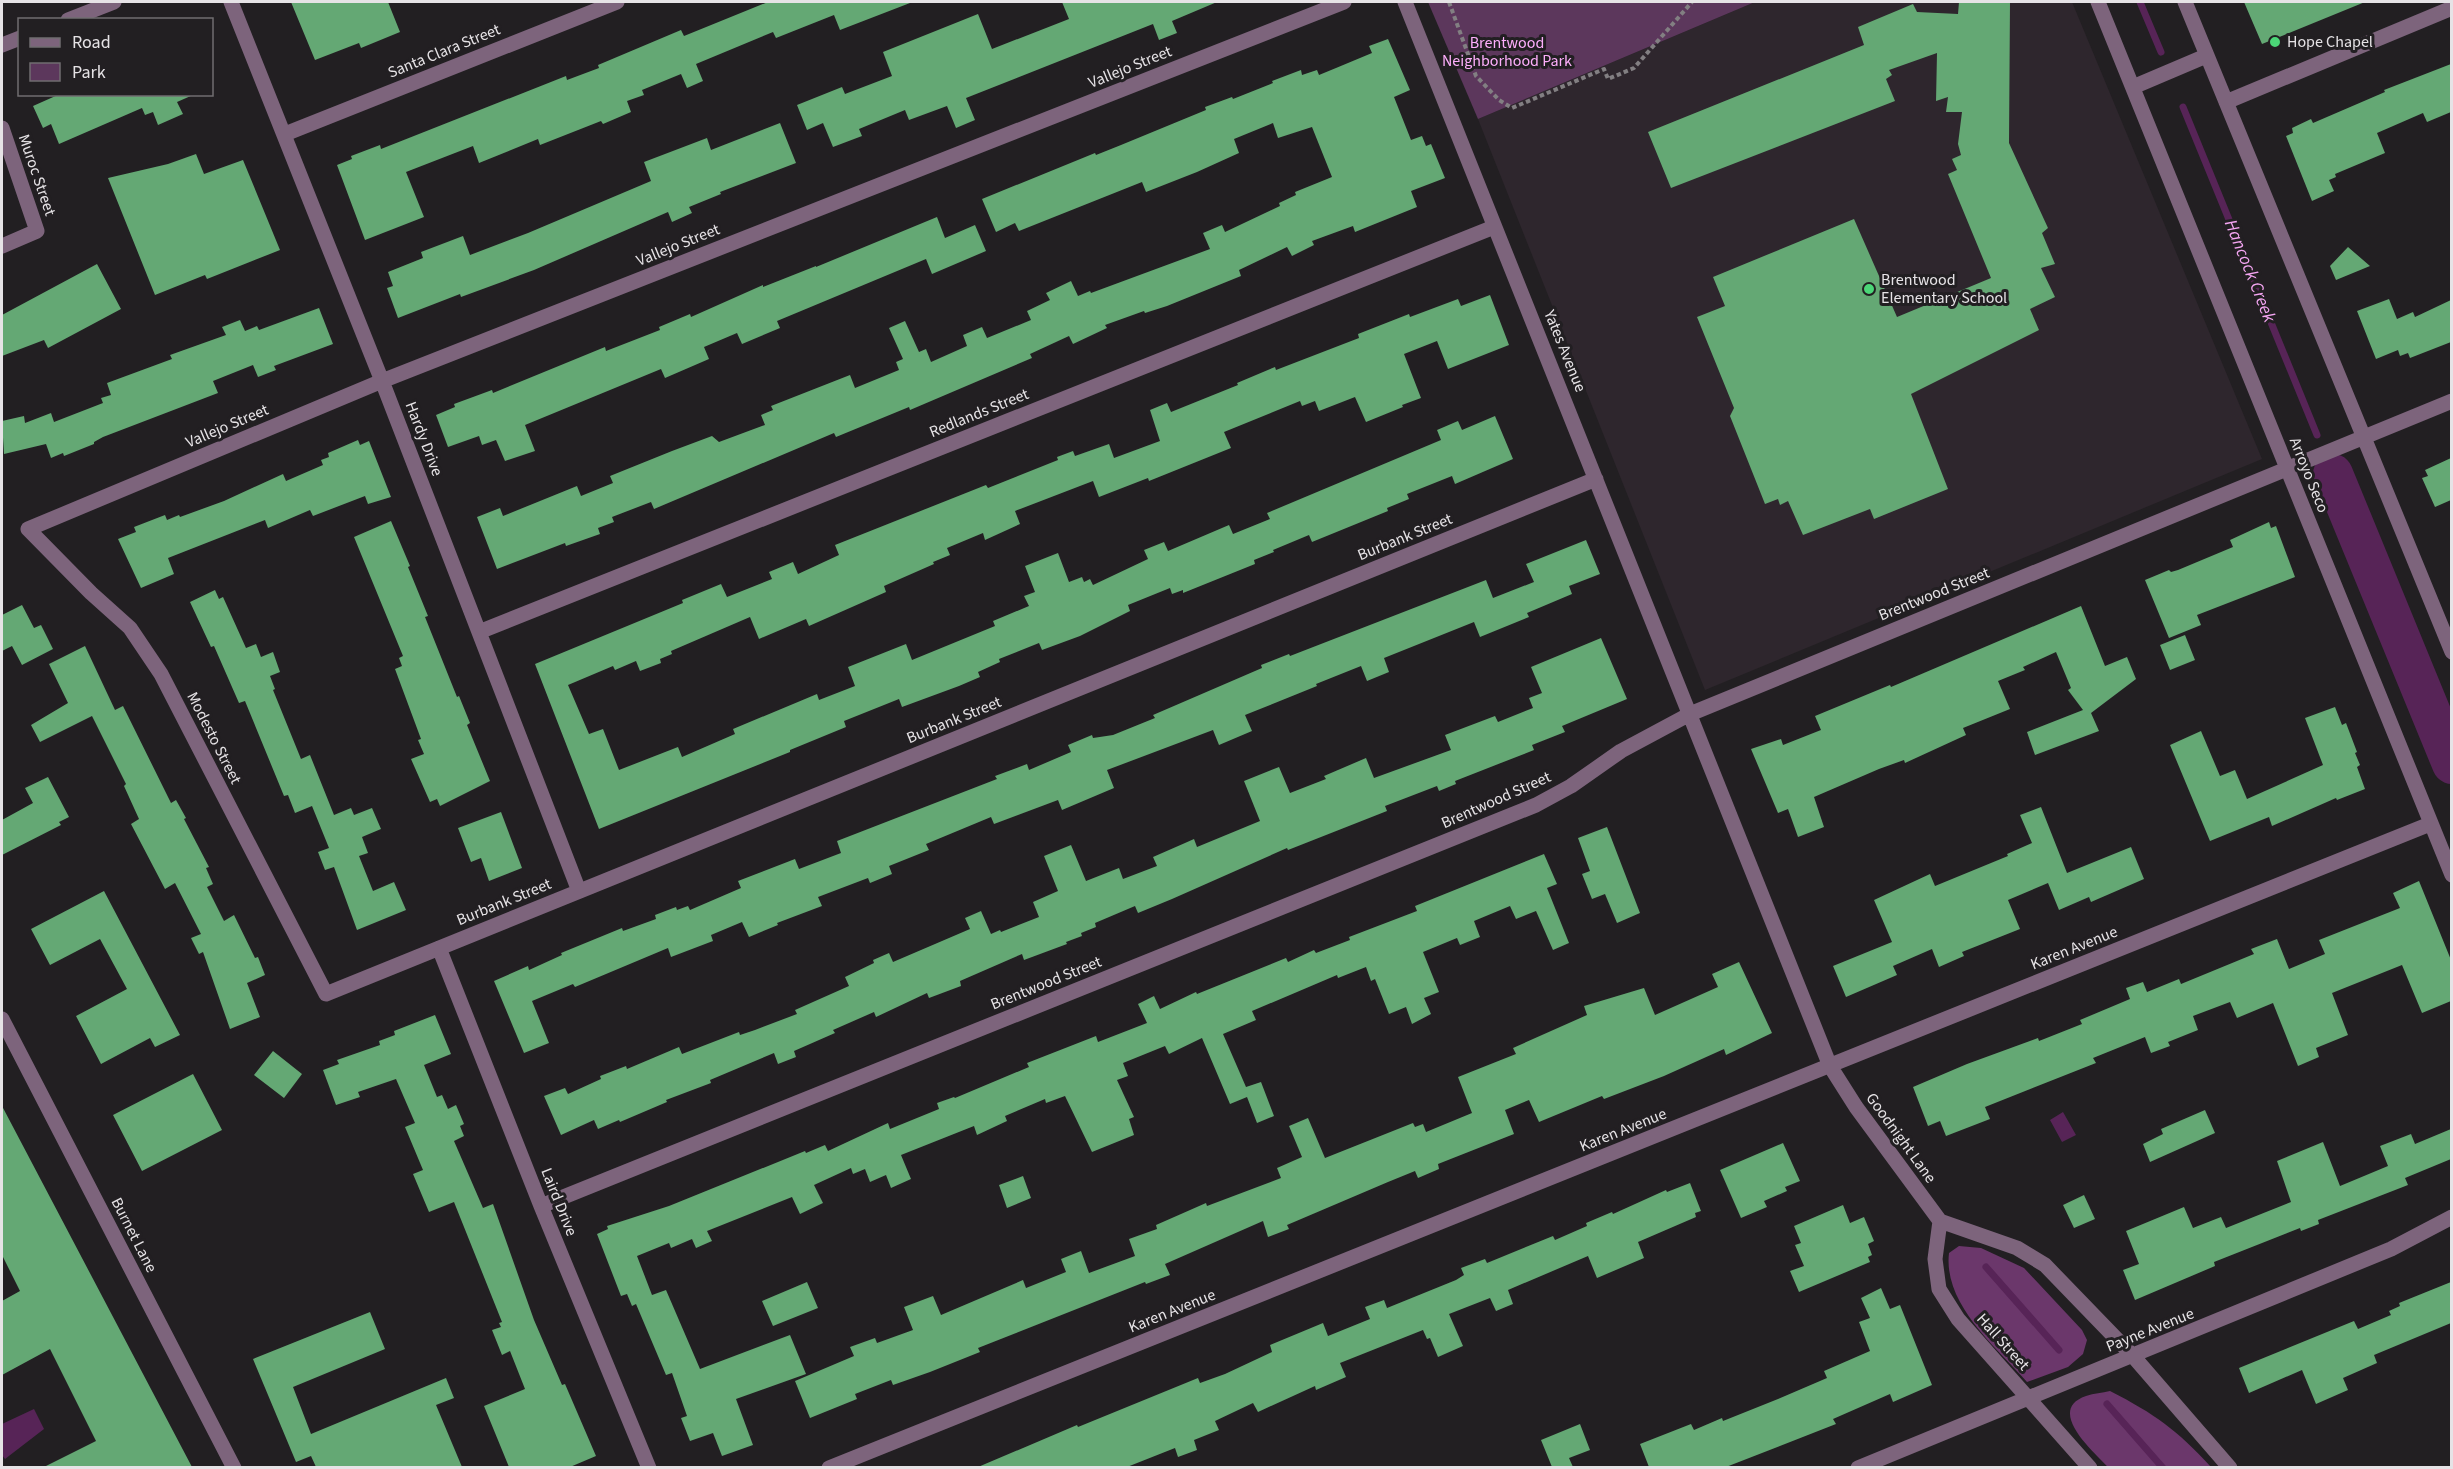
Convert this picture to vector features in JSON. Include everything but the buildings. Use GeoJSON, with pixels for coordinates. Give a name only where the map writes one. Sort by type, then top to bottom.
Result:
{"type":"FeatureCollection","features":[{"type":"Feature","properties":{"kind":"street"},"geometry":{"type":"LineString","coordinates":[[73,18],[114,2]]}},
{"type":"Feature","properties":{"kind":"street","name":"Hardy Drive"},"geometry":{"type":"LineString","coordinates":[[231,2],[382,381],[579,891]]}},
{"type":"Feature","properties":{"kind":"street","name":"Santa Clara Street"},"geometry":{"type":"LineString","coordinates":[[285,134],[617,2]]}},
{"type":"Feature","properties":{"kind":"street","name":"Vallejo Street"},"geometry":{"type":"LineString","coordinates":[[28,529],[382,381],[1344,2]]}},
{"type":"Feature","properties":{"kind":"street","name":"Yates Avenue"},"geometry":{"type":"LineString","coordinates":[[1405,2],[1690,714]]}},
{"type":"Feature","properties":{"kind":"street","name":"Arroyo Seco"},"geometry":{"type":"LineString","coordinates":[[2097,2],[2451,875]]}},
{"type":"Feature","properties":{"kind":"street"},"geometry":{"type":"LineString","coordinates":[[2185,2],[2451,652]]}},
{"type":"Feature","properties":{"kind":"street"},"geometry":{"type":"LineString","coordinates":[[2226,102],[2451,8]]}},
{"type":"Feature","properties":{"kind":"street"},"geometry":{"type":"LineString","coordinates":[[2,45],[18,39]]}},
{"type":"Feature","properties":{"kind":"street"},"geometry":{"type":"LineString","coordinates":[[2133,87],[2206,56]]}},
{"type":"Feature","properties":{"kind":"street","name":"Muroc Street"},"geometry":{"type":"LineString","coordinates":[[2,128],[37,231],[2,246]]}},
{"type":"Feature","properties":{"kind":"street","name":"Redlands Street"},"geometry":{"type":"LineString","coordinates":[[479,632],[1494,227]]}},
{"type":"Feature","properties":{"kind":"street","name":"Brentwood Street"},"geometry":{"type":"LineString","coordinates":[[541,1206],[1536,805],[1571,786],[1621,751],[1690,714],[2451,401]]}},
{"type":"Feature","properties":{"kind":"street","name":"Burbank Street"},"geometry":{"type":"LineString","coordinates":[[326,994],[1596,479]]}},
{"type":"Feature","properties":{"kind":"street","name":"Modesto Street"},"geometry":{"type":"LineString","coordinates":[[28,529],[130,628],[161,674],[326,994]]}},
{"type":"Feature","properties":{"kind":"street","name":"Goodnight Lane"},"geometry":{"type":"LineString","coordinates":[[1690,714],[1830,1066],[1856,1107],[1940,1221]]}},
{"type":"Feature","properties":{"kind":"street","name":"Karen Avenue"},"geometry":{"type":"LineString","coordinates":[[829,1467],[2430,824]]}},
{"type":"Feature","properties":{"kind":"street","name":"Laird Drive"},"geometry":{"type":"LineString","coordinates":[[439,948],[541,1206],[649,1467]]}},
{"type":"Feature","properties":{"kind":"street","name":"Burnet Lane"},"geometry":{"type":"LineString","coordinates":[[2,1018],[234,1467]]}},
{"type":"Feature","properties":{"kind":"street","name":"Payne Avenue"},"geometry":{"type":"LineString","coordinates":[[1858,1467],[2391,1249],[2451,1217]]}},
{"type":"Feature","properties":{"kind":"street"},"geometry":{"type":"LineString","coordinates":[[1940,1221],[2017,1248],[2045,1265],[2133,1356],[2230,1467]]}},
{"type":"Feature","properties":{"kind":"street","name":"Hall Street"},"geometry":{"type":"LineString","coordinates":[[1940,1221],[1935,1258],[1939,1288],[1958,1319],[2090,1467]]}},
{"type":"Feature","properties":{"kind":"path"},"geometry":{"type":"LineString","coordinates":[[1449,2],[1476,76],[1499,100],[1512,108],[1604,69],[1608,79],[1634,68],[1692,2]]}},
{"type":"Feature","properties":{"kind":"shaded area","name":"Brentwood Elementary School"},"geometry":{"type":"Polygon","coordinates":[[[1755,2],[2072,2],[2262,459],[1705,690],[1478,119],[1755,2]]]}},
{"type":"Feature","properties":{"kind":"shaded area"},"geometry":{"type":"Polygon","coordinates":[[[2063,1112],[2076,1135],[2062,1142],[2050,1120],[2063,1112]]]}},
{"type":"Feature","properties":{"kind":"shaded area"},"geometry":{"type":"Polygon","coordinates":[[[1959,1246],[1981,1248],[2024,1268],[2082,1330],[2087,1340],[2083,1354],[2068,1367],[2027,1382],[1974,1324],[1954,1290],[1949,1272],[1949,1253],[1959,1246]]]}},
{"type":"Feature","properties":{"kind":"shaded area"},"geometry":{"type":"Polygon","coordinates":[[[2110,1391],[2165,1424],[2211,1467],[2108,1467],[2076,1431],[2071,1421],[2070,1411],[2075,1402],[2086,1396],[2110,1391]]]}},
{"type":"Feature","properties":{"kind":"shaded area"},"geometry":{"type":"Polygon","coordinates":[[[34,1409],[44,1429],[5,1459],[2,1455],[2,1424],[34,1409]]]}},
{"type":"Feature","properties":{"kind":"green space","name":"Brentwood Neighborhood Park"},"geometry":{"type":"Polygon","coordinates":[[[1428,2],[1755,2],[1478,119],[1428,2]]]}},
{"type":"Feature","properties":{"kind":"waterway","name":"Hancock Creek"},"geometry":{"type":"LineString","coordinates":[[2140,2],[2161,52]]}},
{"type":"Feature","properties":{"kind":"waterway","name":"Hancock Creek"},"geometry":{"type":"LineString","coordinates":[[2183,107],[2317,435]]}},
{"type":"Feature","properties":{"kind":"waterway","name":"Hancock Creek"},"geometry":{"type":"LineString","coordinates":[[2333,474],[2452,764]]}},
{"type":"Feature","properties":{"kind":"waterway"},"geometry":{"type":"LineString","coordinates":[[1986,1267],[2059,1350]]}},
{"type":"Feature","properties":{"kind":"waterway"},"geometry":{"type":"LineString","coordinates":[[2107,1404],[2163,1468]]}},
{"type":"Feature","properties":{"kind":"place","name":"Hope Chapel"},"geometry":{"type":"Point","coordinates":[2275,42]}},
{"type":"Feature","properties":{"kind":"place","name":"Brentwood Elementary School"},"geometry":{"type":"Point","coordinates":[1869,289]}}]}
